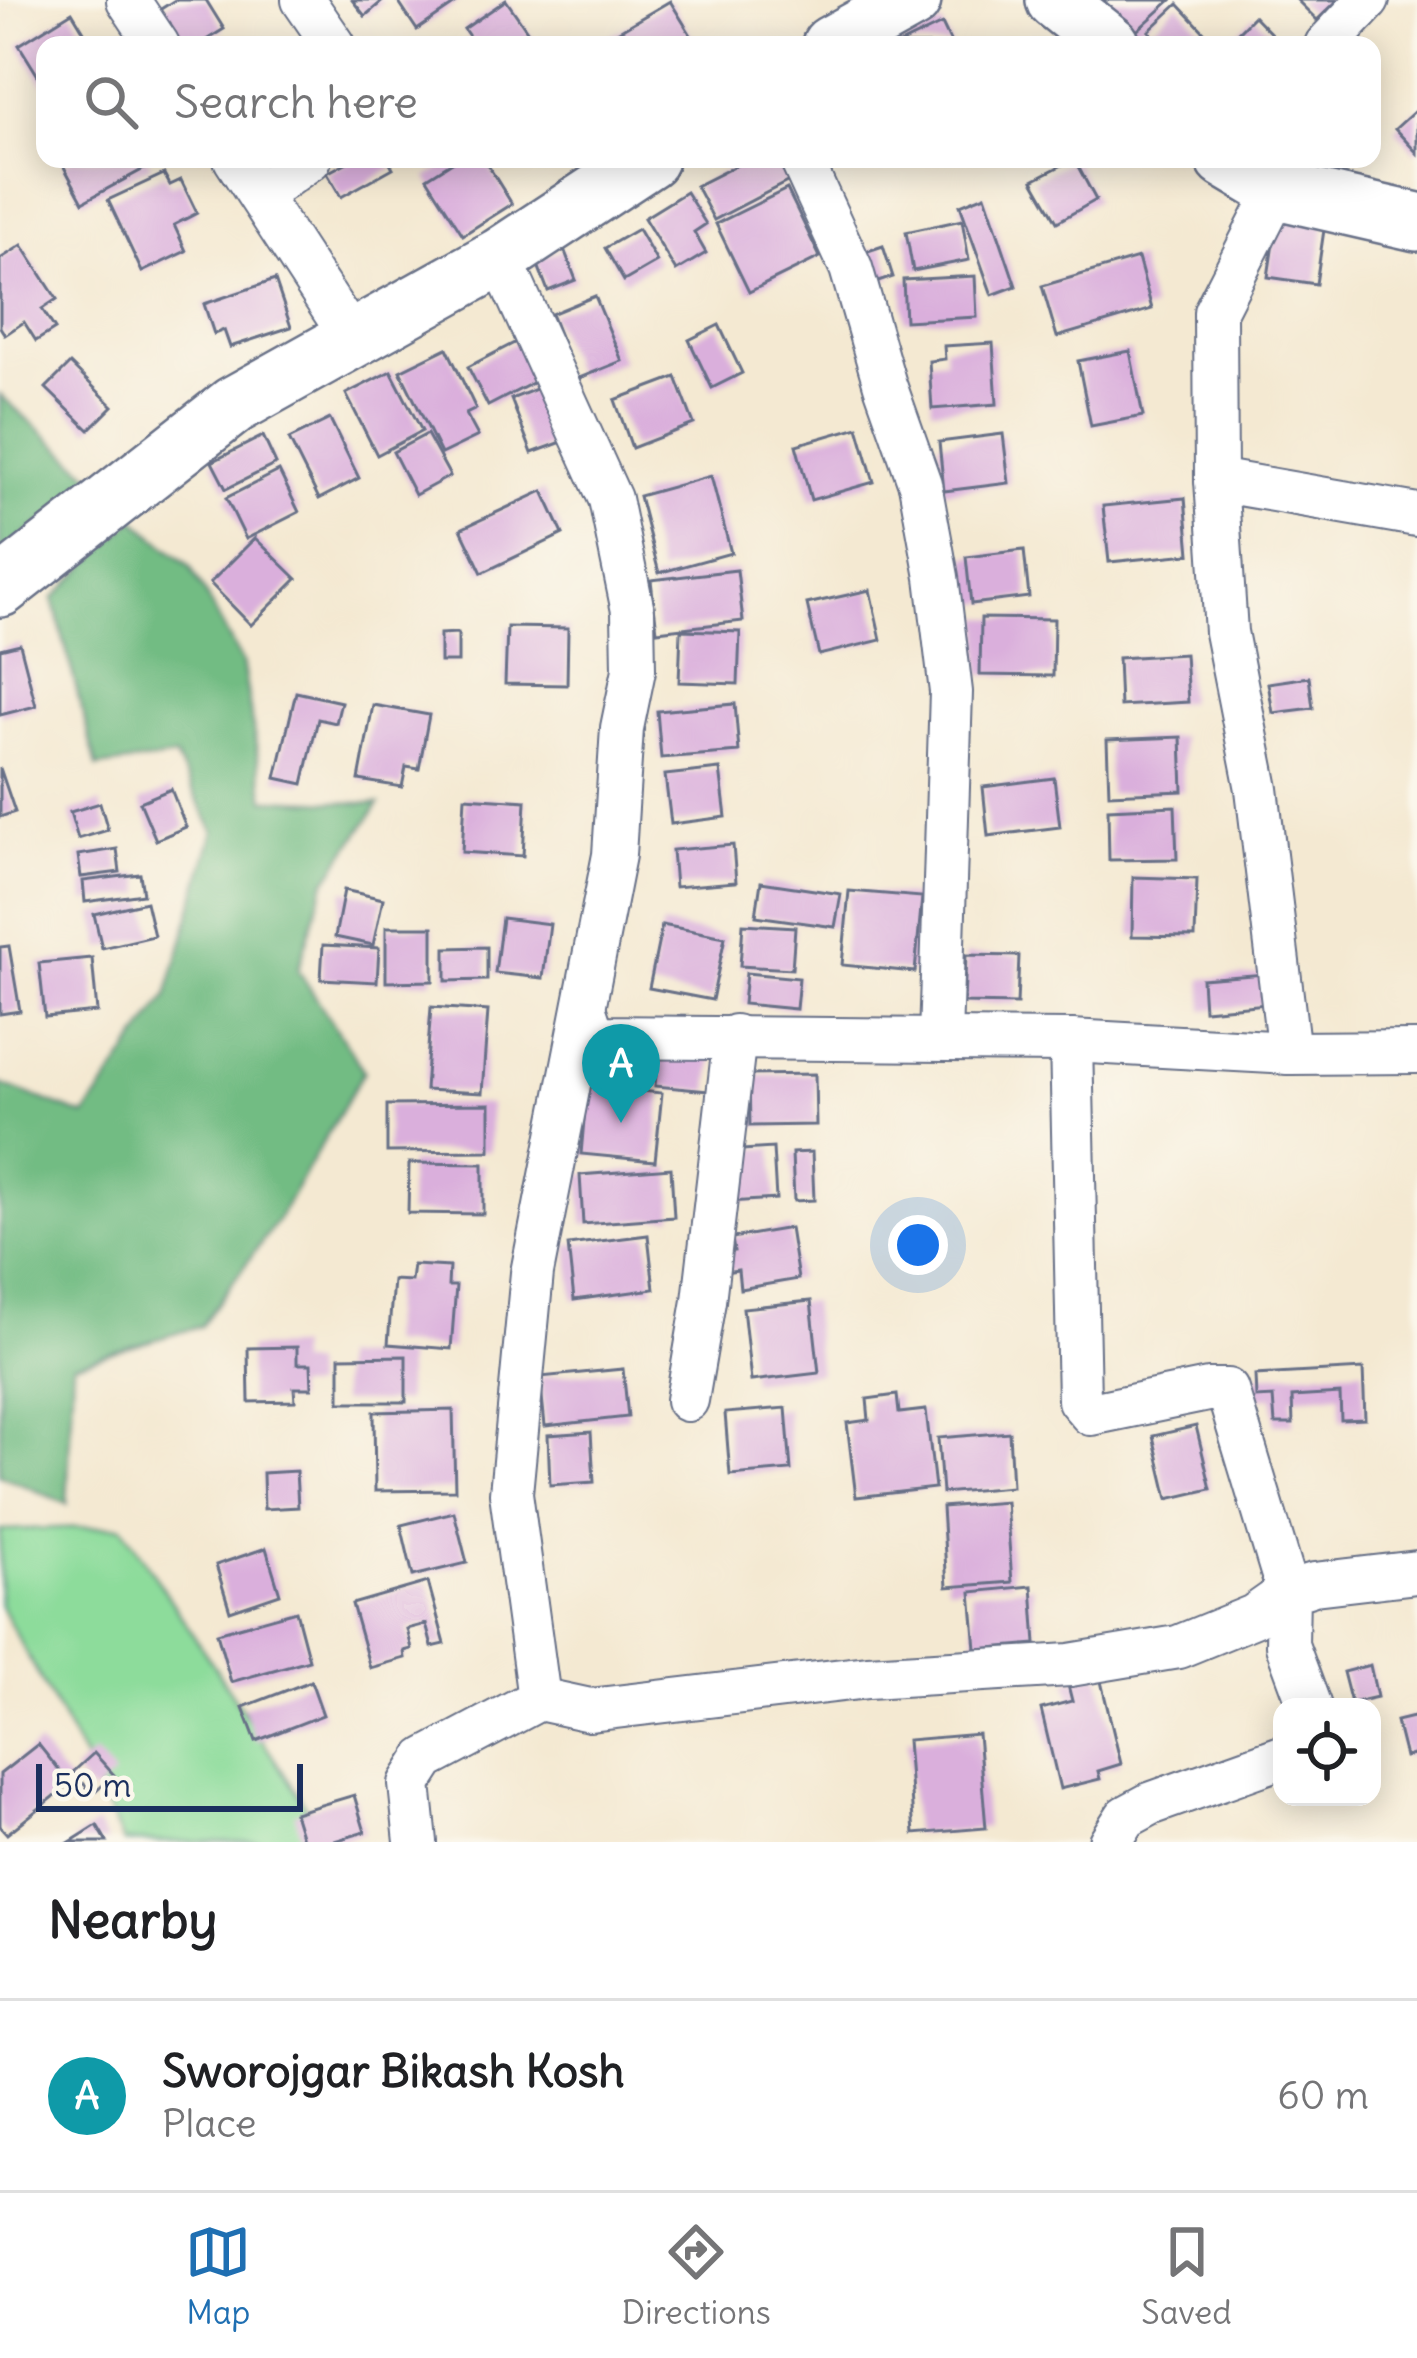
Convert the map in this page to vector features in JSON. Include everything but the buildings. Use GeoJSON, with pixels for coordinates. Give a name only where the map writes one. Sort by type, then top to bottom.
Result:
{"type":"FeatureCollection","features":[{"type":"Feature","properties":{"kind":"street"},"geometry":{"type":"LineString","coordinates":[[128,0],[152,36]]}},
{"type":"Feature","properties":{"kind":"street"},"geometry":{"type":"LineString","coordinates":[[303,0],[328,36]]}},
{"type":"Feature","properties":{"kind":"street"},"geometry":{"type":"LineString","coordinates":[[847,36],[912,0]]}},
{"type":"Feature","properties":{"kind":"street"},"geometry":{"type":"LineString","coordinates":[[1055,0],[1100,36]]}},
{"type":"Feature","properties":{"kind":"street"},"geometry":{"type":"LineString","coordinates":[[1334,36],[1368,0]]}},
{"type":"Feature","properties":{"kind":"street"},"geometry":{"type":"LineString","coordinates":[[241,168],[353,340]]}},
{"type":"Feature","properties":{"kind":"street"},"geometry":{"type":"LineString","coordinates":[[259,195],[297,168]]}},
{"type":"Feature","properties":{"kind":"street"},"geometry":{"type":"LineString","coordinates":[[0,587],[234,405],[500,257],[635,168]]}},
{"type":"Feature","properties":{"kind":"street"},"geometry":{"type":"LineString","coordinates":[[805,168],[851,268],[920,484],[937,577],[951,692],[940,1039]]}},
{"type":"Feature","properties":{"kind":"street"},"geometry":{"type":"LineString","coordinates":[[1240,168],[1277,190],[1417,222]]}},
{"type":"Feature","properties":{"kind":"street"},"geometry":{"type":"LineString","coordinates":[[1277,190],[1215,312],[1216,480],[1226,632],[1257,789],[1289,1053]]}},
{"type":"Feature","properties":{"kind":"street"},"geometry":{"type":"LineString","coordinates":[[500,257],[610,499],[633,611],[634,670],[622,728],[614,855],[532,1273],[511,1493],[539,1700]]}},
{"type":"Feature","properties":{"kind":"street"},"geometry":{"type":"LineString","coordinates":[[1216,480],[1417,515]]}},
{"type":"Feature","properties":{"kind":"street"},"geometry":{"type":"LineString","coordinates":[[585,1011],[594,1037],[1071,1041],[1289,1053],[1417,1052]]}},
{"type":"Feature","properties":{"kind":"street"},"geometry":{"type":"LineString","coordinates":[[687,1400],[704,1300],[735,1036]]}},
{"type":"Feature","properties":{"kind":"street"},"geometry":{"type":"LineString","coordinates":[[1071,1041],[1079,1400],[1091,1414],[1227,1390],[1288,1592],[1286,1646],[1306,1698]]}},
{"type":"Feature","properties":{"kind":"street"},"geometry":{"type":"LineString","coordinates":[[416,1842],[410,1784],[425,1759],[539,1700],[590,1710],[868,1677],[1070,1665],[1178,1647],[1254,1616],[1288,1592],[1314,1584],[1417,1572]]}},
{"type":"Feature","properties":{"kind":"street"},"geometry":{"type":"LineString","coordinates":[[1110,1842],[1126,1817],[1150,1804],[1273,1760]]}},
{"type":"Feature","properties":{"kind":"green space"},"geometry":{"type":"Polygon","coordinates":[[[0,395],[97,480],[0,555],[0,395]]]}},
{"type":"Feature","properties":{"kind":"green space"},"geometry":{"type":"Polygon","coordinates":[[[134,519],[190,566],[242,662],[265,799],[379,804],[325,882],[298,970],[364,1071],[277,1221],[201,1326],[73,1364],[67,1504],[0,1475],[0,1084],[85,1116],[167,996],[214,831],[175,757],[97,767],[53,599],[134,519]]]}},
{"type":"Feature","properties":{"kind":"green space"},"geometry":{"type":"Polygon","coordinates":[[[122,1526],[329,1842],[123,1842],[93,1775],[0,1605],[0,1530],[122,1526]]]}},
{"type":"Feature","properties":{"kind":"place","name":"Sworojgar Bikash Kosh"},"geometry":{"type":"Point","coordinates":[621,1123]}}]}
